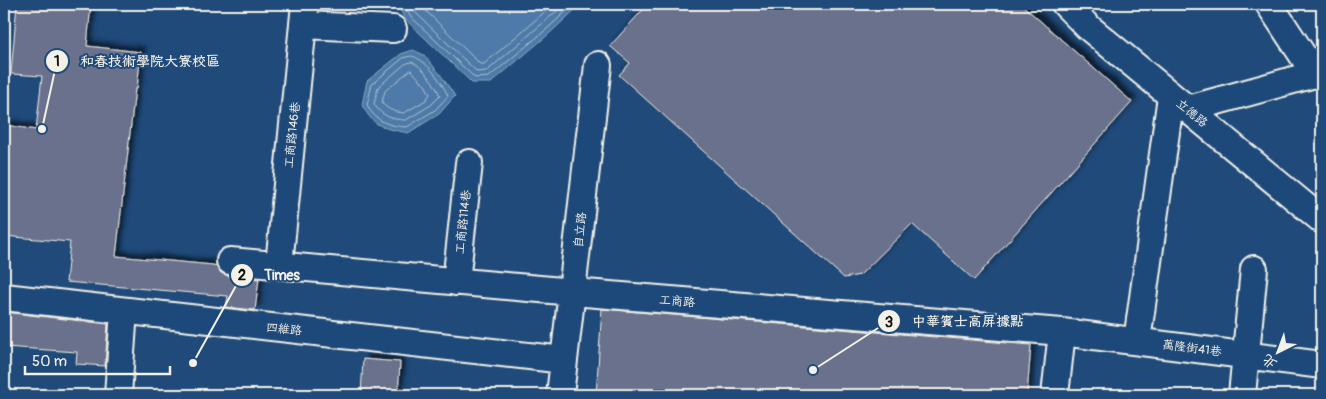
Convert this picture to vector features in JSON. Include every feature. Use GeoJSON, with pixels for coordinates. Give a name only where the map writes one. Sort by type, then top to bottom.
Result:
{"type":"FeatureCollection","features":[{"type":"Feature","properties":{"kind":"street","name":"立德路"},"geometry":{"type":"LineString","coordinates":[[1065,4],[1088,27],[1322,220]]}},
{"type":"Feature","properties":{"kind":"street"},"geometry":{"type":"LineString","coordinates":[[1137,341],[1180,103],[1319,74],[1268,4]]}},
{"type":"Feature","properties":{"kind":"street"},"geometry":{"type":"LineString","coordinates":[[304,14],[394,29]]}},
{"type":"Feature","properties":{"kind":"street","name":"工商路146巷"},"geometry":{"type":"LineString","coordinates":[[279,266],[304,14]]}},
{"type":"Feature","properties":{"kind":"street","name":"自立路"},"geometry":{"type":"LineString","coordinates":[[560,395],[598,65]]}},
{"type":"Feature","properties":{"kind":"street","name":"工商路114巷"},"geometry":{"type":"LineString","coordinates":[[456,282],[469,163]]}},
{"type":"Feature","properties":{"kind":"street","name":"工商路"},"geometry":{"type":"LineString","coordinates":[[230,261],[573,292],[1062,332]]}},
{"type":"Feature","properties":{"kind":"street"},"geometry":{"type":"LineString","coordinates":[[1242,395],[1254,269]]}},
{"type":"Feature","properties":{"kind":"street","name":"四維路"},"geometry":{"type":"LineString","coordinates":[[4,297],[564,360]]}},
{"type":"Feature","properties":{"kind":"street"},"geometry":{"type":"LineString","coordinates":[[118,395],[124,311]]}},
{"type":"Feature","properties":{"kind":"street"},"geometry":{"type":"LineString","coordinates":[[1055,395],[1062,332]]}},
{"type":"Feature","properties":{"kind":"street","name":"萬隆街41巷"},"geometry":{"type":"LineString","coordinates":[[1062,332],[1322,365]]}},
{"type":"Feature","properties":{"kind":"water"},"geometry":{"type":"Polygon","coordinates":[[[397,4],[581,4],[491,83],[472,83],[405,19],[397,4]]]}},
{"type":"Feature","properties":{"kind":"water"},"geometry":{"type":"Polygon","coordinates":[[[413,50],[424,55],[455,96],[439,114],[408,133],[380,126],[366,113],[362,105],[367,81],[401,54],[413,50]]]}},
{"type":"Feature","properties":{"kind":"building"},"geometry":{"type":"Polygon","coordinates":[[[17,4],[91,4],[87,46],[141,52],[116,256],[213,265],[221,273],[228,276],[259,279],[255,310],[226,307],[228,296],[66,282],[70,242],[4,236],[4,141],[6,125],[36,130],[42,76],[11,74],[17,4]]]}},
{"type":"Feature","properties":{"kind":"building"},"geometry":{"type":"Polygon","coordinates":[[[648,4],[1021,4],[1132,102],[974,280],[912,224],[860,275],[844,278],[619,75],[630,63],[610,46],[648,4]]]}},
{"type":"Feature","properties":{"kind":"building"},"geometry":{"type":"Polygon","coordinates":[[[602,309],[1031,345],[1027,395],[596,395],[602,309]]]}},
{"type":"Feature","properties":{"kind":"building"},"geometry":{"type":"Polygon","coordinates":[[[4,312],[108,324],[105,366],[76,364],[77,352],[4,347],[4,312]]]}},
{"type":"Feature","properties":{"kind":"building"},"geometry":{"type":"Polygon","coordinates":[[[363,359],[400,362],[398,395],[361,395],[363,359]]]}},
{"type":"Feature","properties":{"kind":"place","name":"和春技術學院大寮校區"},"geometry":{"type":"Point","coordinates":[42,129]}},
{"type":"Feature","properties":{"kind":"place","name":"Times"},"geometry":{"type":"Point","coordinates":[193,363]}},
{"type":"Feature","properties":{"kind":"place","name":"中華賓士高屏據點"},"geometry":{"type":"Point","coordinates":[813,370]}}]}
